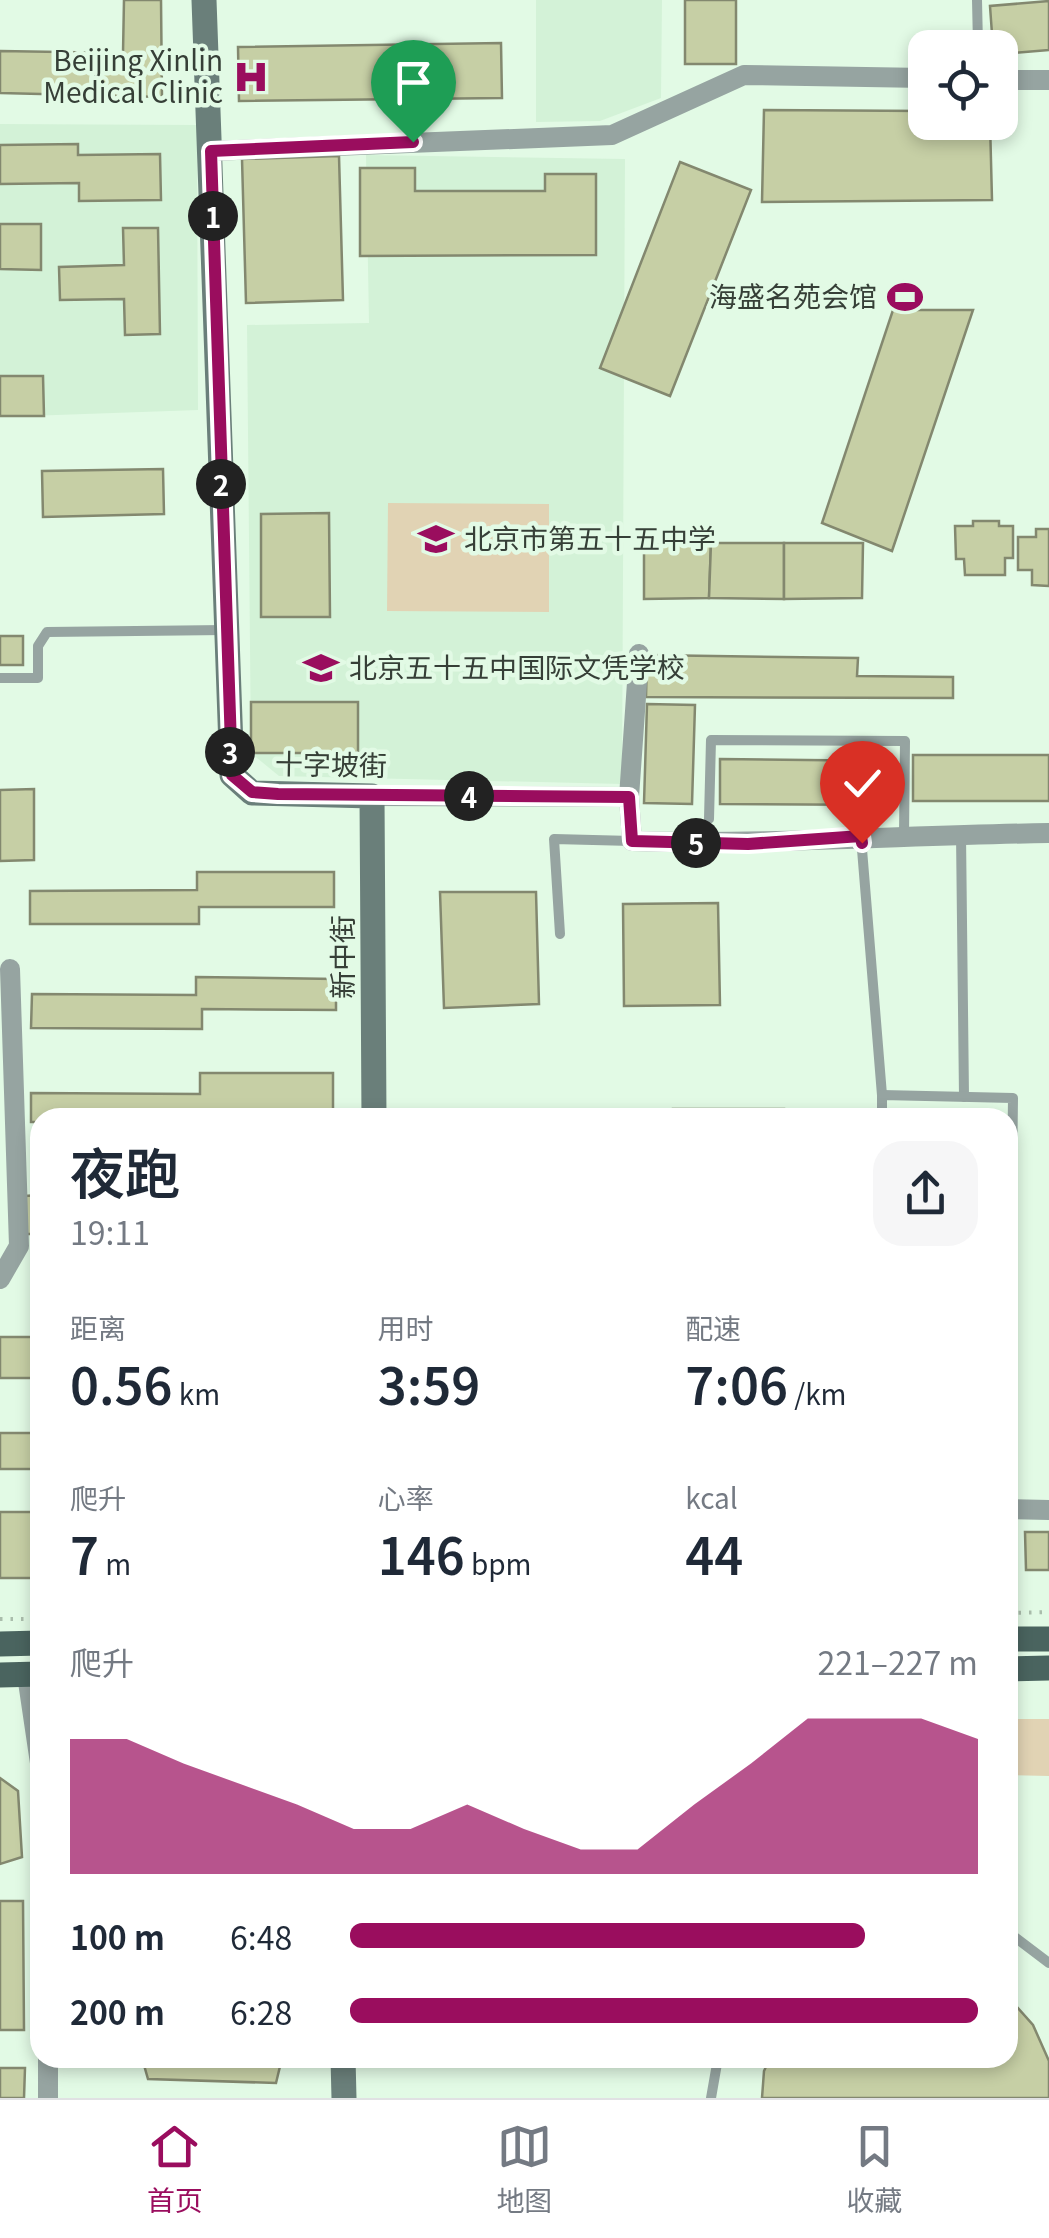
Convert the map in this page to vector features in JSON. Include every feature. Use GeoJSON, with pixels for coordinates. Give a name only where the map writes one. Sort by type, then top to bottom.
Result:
{"type":"FeatureCollection","features":[{"type":"Feature","properties":{"kind":"main road"},"geometry":{"type":"LineString","coordinates":[[1018,1639],[1049,1639]]}},
{"type":"Feature","properties":{"kind":"main road"},"geometry":{"type":"LineString","coordinates":[[1018,1668],[1049,1668]]}},
{"type":"Feature","properties":{"kind":"main road"},"geometry":{"type":"LineString","coordinates":[[0,1675],[30,1675]]}},
{"type":"Feature","properties":{"kind":"street","name":"十字坡街"},"geometry":{"type":"LineString","coordinates":[[204,0],[232,775],[252,792],[629,797]]}},
{"type":"Feature","properties":{"kind":"street"},"geometry":{"type":"LineString","coordinates":[[211,151],[612,136],[744,76],[908,78]]}},
{"type":"Feature","properties":{"kind":"street"},"geometry":{"type":"LineString","coordinates":[[1018,80],[1049,80]]}},
{"type":"Feature","properties":{"kind":"street"},"geometry":{"type":"LineString","coordinates":[[639,654],[629,797],[632,841],[748,844],[861,836],[1049,833]]}},
{"type":"Feature","properties":{"kind":"street","name":"新中街"},"geometry":{"type":"LineString","coordinates":[[372,796],[374,1108]]}},
{"type":"Feature","properties":{"kind":"street"},"geometry":{"type":"LineString","coordinates":[[0,1279],[19,1246],[10,969]]}},
{"type":"Feature","properties":{"kind":"street"},"geometry":{"type":"LineString","coordinates":[[1018,1509],[1049,1510]]}},
{"type":"Feature","properties":{"kind":"street"},"geometry":{"type":"LineString","coordinates":[[48,2068],[48,2098]]}},
{"type":"Feature","properties":{"kind":"street"},"geometry":{"type":"LineString","coordinates":[[343,2068],[344,2098]]}},
{"type":"Feature","properties":{"kind":"lane"},"geometry":{"type":"LineString","coordinates":[[977,0],[978,30]]}},
{"type":"Feature","properties":{"kind":"lane"},"geometry":{"type":"LineString","coordinates":[[0,678],[38,678],[38,646],[46,632],[226,630]]}},
{"type":"Feature","properties":{"kind":"lane"},"geometry":{"type":"LineString","coordinates":[[709,819],[711,740],[904,741],[904,835]]}},
{"type":"Feature","properties":{"kind":"lane"},"geometry":{"type":"LineString","coordinates":[[961,834],[964,1097]]}},
{"type":"Feature","properties":{"kind":"lane"},"geometry":{"type":"LineString","coordinates":[[861,836],[882,1108]]}},
{"type":"Feature","properties":{"kind":"lane"},"geometry":{"type":"LineString","coordinates":[[560,934],[554,838],[632,841]]}},
{"type":"Feature","properties":{"kind":"lane"},"geometry":{"type":"LineString","coordinates":[[882,1096],[1013,1098],[1013,1108]]}},
{"type":"Feature","properties":{"kind":"lane"},"geometry":{"type":"LineString","coordinates":[[1018,1940],[1049,1963]]}},
{"type":"Feature","properties":{"kind":"lane"},"geometry":{"type":"LineString","coordinates":[[711,2098],[716,2068]]}},
{"type":"Feature","properties":{"kind":"path"},"geometry":{"type":"LineString","coordinates":[[1018,1613],[1049,1612]]}},
{"type":"Feature","properties":{"kind":"path"},"geometry":{"type":"LineString","coordinates":[[0,1619],[30,1618]]}},
{"type":"Feature","properties":{"kind":"shaded area"},"geometry":{"type":"Polygon","coordinates":[[[536,0],[662,0],[661,98],[600,121],[536,122],[536,0]]]}},
{"type":"Feature","properties":{"kind":"shaded area"},"geometry":{"type":"Polygon","coordinates":[[[0,124],[197,125],[198,410],[0,417],[0,124]]]}},
{"type":"Feature","properties":{"kind":"shaded area","name":"北京市第五十五中学"},"geometry":{"type":"Polygon","coordinates":[[[366,155],[625,159],[622,784],[279,776],[251,753],[247,325],[369,323],[366,155]]]}},
{"type":"Feature","properties":{"kind":"shaded area"},"geometry":{"type":"Polygon","coordinates":[[[388,503],[549,504],[549,612],[387,611],[388,503]]]}},
{"type":"Feature","properties":{"kind":"shaded area"},"geometry":{"type":"Polygon","coordinates":[[[1018,1719],[1049,1719],[1049,1776],[1018,1775],[1018,1719]]]}},
{"type":"Feature","properties":{"kind":"building"},"geometry":{"type":"Polygon","coordinates":[[[124,0],[161,0],[162,97],[0,93],[0,51],[123,53],[124,0]]]}},
{"type":"Feature","properties":{"kind":"building"},"geometry":{"type":"Polygon","coordinates":[[[685,0],[736,0],[736,64],[685,64],[685,0]]]}},
{"type":"Feature","properties":{"kind":"building"},"geometry":{"type":"Polygon","coordinates":[[[1049,1],[1049,50],[1018,53],[1018,30],[992,30],[990,6],[1049,1]]]}},
{"type":"Feature","properties":{"kind":"building"},"geometry":{"type":"Polygon","coordinates":[[[501,43],[502,98],[239,101],[238,47],[501,43]]]}},
{"type":"Feature","properties":{"kind":"building"},"geometry":{"type":"Polygon","coordinates":[[[764,110],[908,111],[908,140],[990,140],[992,200],[762,202],[764,110]]]}},
{"type":"Feature","properties":{"kind":"building"},"geometry":{"type":"Polygon","coordinates":[[[78,144],[78,155],[160,154],[161,200],[79,201],[79,183],[0,184],[0,145],[78,144]]]}},
{"type":"Feature","properties":{"kind":"building"},"geometry":{"type":"Polygon","coordinates":[[[339,156],[343,300],[246,303],[242,159],[339,156]]]}},
{"type":"Feature","properties":{"kind":"building"},"geometry":{"type":"Polygon","coordinates":[[[680,162],[751,190],[670,396],[600,368],[680,162]]]}},
{"type":"Feature","properties":{"kind":"building"},"geometry":{"type":"Polygon","coordinates":[[[360,168],[415,168],[415,191],[545,191],[545,174],[596,174],[596,255],[360,256],[360,168]]]}},
{"type":"Feature","properties":{"kind":"building"},"geometry":{"type":"Polygon","coordinates":[[[0,224],[41,224],[41,270],[0,269],[0,224]]]}},
{"type":"Feature","properties":{"kind":"building"},"geometry":{"type":"Polygon","coordinates":[[[123,228],[158,228],[160,334],[125,335],[124,299],[60,300],[59,267],[124,265],[123,228]]]}},
{"type":"Feature","properties":{"kind":"building"},"geometry":{"type":"Polygon","coordinates":[[[893,310],[973,310],[892,551],[822,523],[893,310]]]}},
{"type":"Feature","properties":{"kind":"building"},"geometry":{"type":"Polygon","coordinates":[[[0,376],[43,376],[44,416],[0,416],[0,376]]]}},
{"type":"Feature","properties":{"kind":"building"},"geometry":{"type":"Polygon","coordinates":[[[163,469],[164,514],[43,517],[42,471],[163,469]]]}},
{"type":"Feature","properties":{"kind":"building"},"geometry":{"type":"Polygon","coordinates":[[[329,513],[330,617],[261,617],[261,514],[329,513]]]}},
{"type":"Feature","properties":{"kind":"building"},"geometry":{"type":"Polygon","coordinates":[[[973,521],[999,521],[999,526],[1013,526],[1013,558],[1005,558],[1005,575],[965,575],[964,559],[956,559],[955,526],[973,526],[973,521]]]}},
{"type":"Feature","properties":{"kind":"building"},"geometry":{"type":"Polygon","coordinates":[[[1036,529],[1049,529],[1049,586],[1032,585],[1032,570],[1018,570],[1018,537],[1036,537],[1036,529]]]}},
{"type":"Feature","properties":{"kind":"building"},"geometry":{"type":"Polygon","coordinates":[[[711,543],[709,598],[644,599],[644,545],[711,543]]]}},
{"type":"Feature","properties":{"kind":"building"},"geometry":{"type":"Polygon","coordinates":[[[711,543],[784,543],[784,599],[709,598],[711,543]]]}},
{"type":"Feature","properties":{"kind":"building"},"geometry":{"type":"Polygon","coordinates":[[[784,543],[863,543],[862,598],[784,599],[784,543]]]}},
{"type":"Feature","properties":{"kind":"building"},"geometry":{"type":"Polygon","coordinates":[[[0,636],[23,636],[23,665],[0,665],[0,636]]]}},
{"type":"Feature","properties":{"kind":"building"},"geometry":{"type":"Polygon","coordinates":[[[647,655],[858,658],[857,676],[953,677],[953,698],[646,697],[647,655]]]}},
{"type":"Feature","properties":{"kind":"building"},"geometry":{"type":"Polygon","coordinates":[[[251,702],[358,702],[358,753],[251,753],[251,702]]]}},
{"type":"Feature","properties":{"kind":"building"},"geometry":{"type":"Polygon","coordinates":[[[647,704],[695,705],[692,804],[644,803],[647,704]]]}},
{"type":"Feature","properties":{"kind":"building"},"geometry":{"type":"Polygon","coordinates":[[[913,755],[1049,755],[1049,801],[913,801],[913,755]]]}},
{"type":"Feature","properties":{"kind":"building"},"geometry":{"type":"Polygon","coordinates":[[[720,759],[894,761],[894,805],[720,804],[720,759]]]}},
{"type":"Feature","properties":{"kind":"building"},"geometry":{"type":"Polygon","coordinates":[[[34,789],[34,860],[0,861],[0,790],[34,789]]]}},
{"type":"Feature","properties":{"kind":"building"},"geometry":{"type":"Polygon","coordinates":[[[197,872],[334,872],[334,907],[199,907],[199,924],[30,924],[30,891],[197,890],[197,872]]]}},
{"type":"Feature","properties":{"kind":"building"},"geometry":{"type":"Polygon","coordinates":[[[440,892],[536,892],[539,1004],[444,1008],[440,892]]]}},
{"type":"Feature","properties":{"kind":"building"},"geometry":{"type":"Polygon","coordinates":[[[718,903],[720,1005],[624,1006],[623,904],[718,903]]]}},
{"type":"Feature","properties":{"kind":"building"},"geometry":{"type":"Polygon","coordinates":[[[196,977],[336,979],[336,1010],[202,1009],[202,1029],[31,1028],[32,994],[196,995],[196,977]]]}},
{"type":"Feature","properties":{"kind":"building"},"geometry":{"type":"Polygon","coordinates":[[[200,1073],[333,1073],[333,1108],[31,1108],[31,1093],[200,1094],[200,1073]]]}},
{"type":"Feature","properties":{"kind":"building"},"geometry":{"type":"Polygon","coordinates":[[[25,1196],[30,1196],[30,1234],[25,1234],[25,1196]]]}},
{"type":"Feature","properties":{"kind":"building"},"geometry":{"type":"Polygon","coordinates":[[[0,1337],[30,1337],[30,1378],[0,1378],[0,1337]]]}},
{"type":"Feature","properties":{"kind":"building"},"geometry":{"type":"Polygon","coordinates":[[[0,1433],[30,1433],[30,1469],[0,1469],[0,1433]]]}},
{"type":"Feature","properties":{"kind":"building"},"geometry":{"type":"Polygon","coordinates":[[[0,1512],[30,1512],[30,1578],[0,1578],[0,1512]]]}},
{"type":"Feature","properties":{"kind":"building"},"geometry":{"type":"Polygon","coordinates":[[[1025,1532],[1049,1532],[1049,1570],[1026,1570],[1025,1532]]]}},
{"type":"Feature","properties":{"kind":"building"},"geometry":{"type":"Polygon","coordinates":[[[0,1778],[18,1791],[22,1857],[0,1864],[0,1778]]]}},
{"type":"Feature","properties":{"kind":"building"},"geometry":{"type":"Polygon","coordinates":[[[0,1901],[23,1901],[24,2030],[0,2030],[0,1901]]]}},
{"type":"Feature","properties":{"kind":"building"},"geometry":{"type":"Polygon","coordinates":[[[1018,2008],[1033,2025],[1049,2061],[1049,2098],[762,2098],[764,2071],[1018,2068],[1018,2008]]]}},
{"type":"Feature","properties":{"kind":"building"},"geometry":{"type":"Polygon","coordinates":[[[0,2068],[25,2068],[24,2098],[0,2098],[0,2068]]]}},
{"type":"Feature","properties":{"kind":"building"},"geometry":{"type":"Polygon","coordinates":[[[145,2068],[280,2068],[276,2083],[148,2079],[145,2068]]]}},
{"type":"Feature","properties":{"kind":"place","name":"Beijing Xinlin Medical Clinic"},"geometry":{"type":"Point","coordinates":[251,77]}},
{"type":"Feature","properties":{"kind":"place","name":"海盛名苑会馆"},"geometry":{"type":"Point","coordinates":[905,297]}},
{"type":"Feature","properties":{"kind":"place","name":"北京市第五十五中学"},"geometry":{"type":"Point","coordinates":[436,539]}},
{"type":"Feature","properties":{"kind":"place","name":"北京五十五中国际文凭学校"},"geometry":{"type":"Point","coordinates":[321,668]}},
{"type":"Feature","properties":{"kind":"route"},"geometry":{"type":"LineString","coordinates":[[413,142],[211,151],[232,775],[252,792],[278,794],[629,797],[632,841],[748,844],[861,836],[862,843]]}}]}
